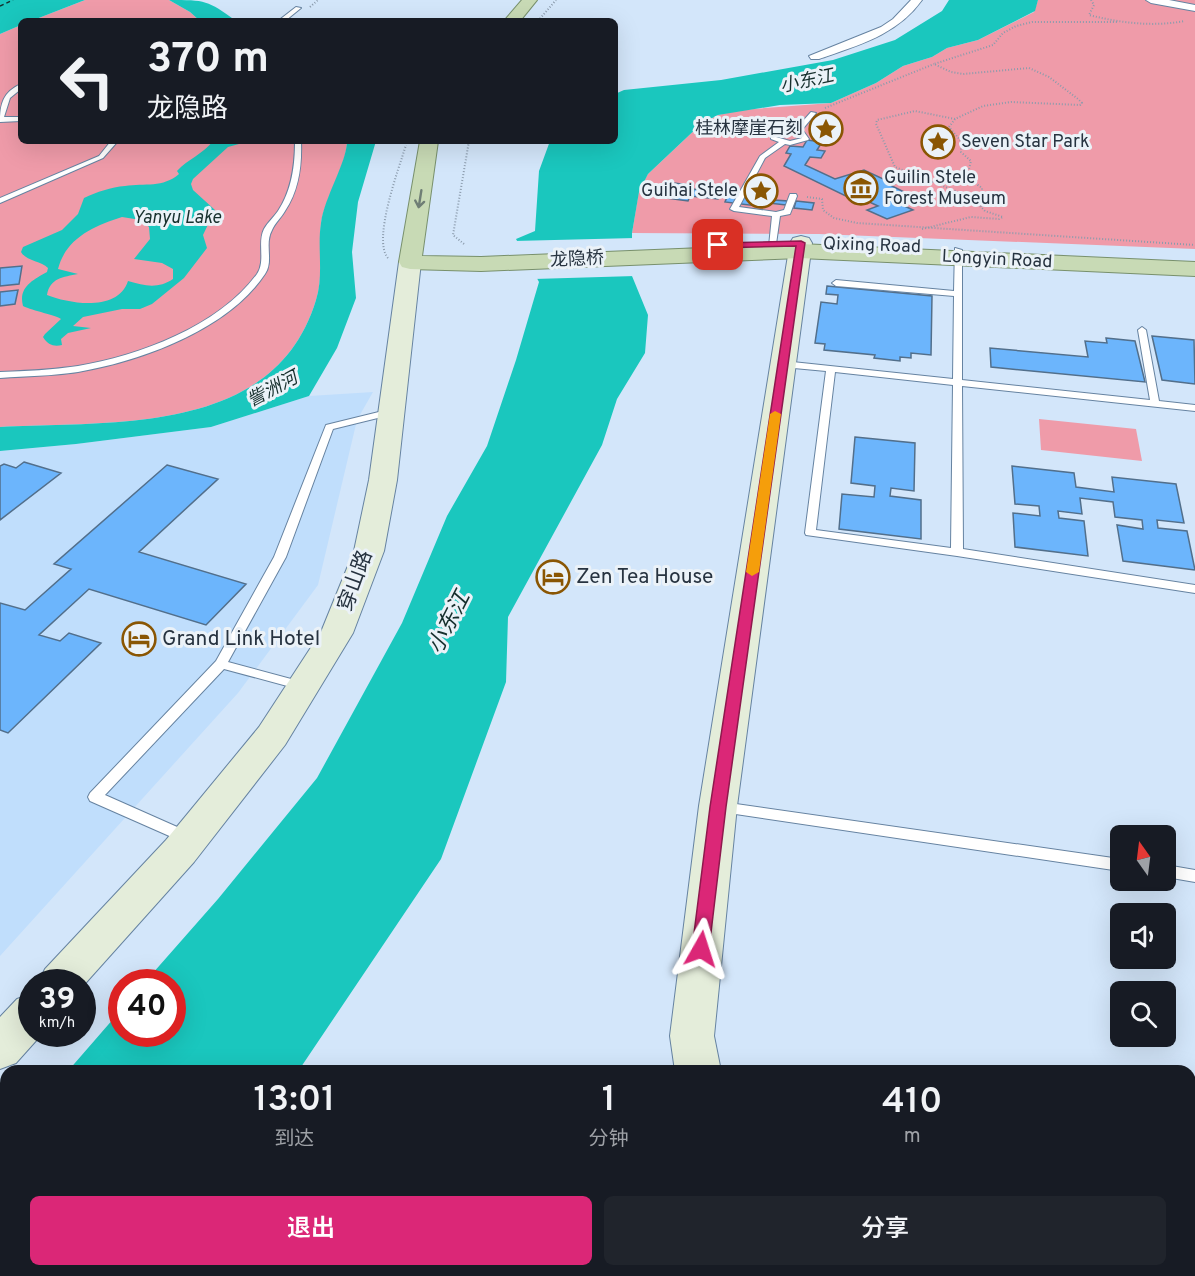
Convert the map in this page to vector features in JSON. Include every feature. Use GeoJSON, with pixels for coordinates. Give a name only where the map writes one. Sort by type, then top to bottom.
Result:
{"type":"FeatureCollection","features":[{"type":"Feature","properties":{"kind":"main road"},"geometry":{"type":"LineString","coordinates":[[515,18],[530,0]]}},
{"type":"Feature","properties":{"kind":"main road"},"geometry":{"type":"LineString","coordinates":[[528,18],[543,0]]}},
{"type":"Feature","properties":{"kind":"main road"},"geometry":{"type":"LineString","coordinates":[[429,144],[424,254],[477,255]]}},
{"type":"Feature","properties":{"kind":"main road","name":"Longyin Road"},"geometry":{"type":"LineString","coordinates":[[672,251],[791,246],[1195,269]]}},
{"type":"Feature","properties":{"kind":"main road","name":"龙隐桥"},"geometry":{"type":"LineString","coordinates":[[477,255],[672,251]]}},
{"type":"Feature","properties":{"kind":"main road"},"geometry":{"type":"LineString","coordinates":[[958,254],[1195,260]]}},
{"type":"Feature","properties":{"kind":"street"},"geometry":{"type":"LineString","coordinates":[[815,56],[880,32],[903,17],[917,0]]}},
{"type":"Feature","properties":{"kind":"street"},"geometry":{"type":"LineString","coordinates":[[1151,0],[1194,14]]}},
{"type":"Feature","properties":{"kind":"street"},"geometry":{"type":"LineString","coordinates":[[697,1065],[692,1036],[718,807],[783,364],[791,246]]}},
{"type":"Feature","properties":{"kind":"street","name":"穿山路"},"geometry":{"type":"LineString","coordinates":[[72,969],[190,839],[272,736],[337,633],[369,551],[383,480],[391,412],[424,254]]}},
{"type":"Feature","properties":{"kind":"street"},"geometry":{"type":"LineString","coordinates":[[0,1048],[18,1028]]}},
{"type":"Feature","properties":{"kind":"lane"},"geometry":{"type":"LineString","coordinates":[[285,18],[298,8]]}},
{"type":"Feature","properties":{"kind":"lane"},"geometry":{"type":"LineString","coordinates":[[18,88],[7,96],[2,105],[1,120],[18,118]]}},
{"type":"Feature","properties":{"kind":"lane"},"geometry":{"type":"LineString","coordinates":[[797,131],[813,112]]}},
{"type":"Feature","properties":{"kind":"lane"},"geometry":{"type":"LineString","coordinates":[[781,130],[797,131],[805,134],[804,141],[783,142],[773,138],[773,134],[781,130]]}},
{"type":"Feature","properties":{"kind":"lane"},"geometry":{"type":"LineString","coordinates":[[783,142],[762,157],[734,209],[776,214],[787,212],[793,196]]}},
{"type":"Feature","properties":{"kind":"lane"},"geometry":{"type":"LineString","coordinates":[[0,201],[101,157],[112,144]]}},
{"type":"Feature","properties":{"kind":"lane"},"geometry":{"type":"LineString","coordinates":[[0,375],[87,367],[143,351],[201,327],[237,302],[263,271],[266,231],[281,212],[290,195],[299,167],[298,144]]}},
{"type":"Feature","properties":{"kind":"lane"},"geometry":{"type":"LineString","coordinates":[[776,214],[791,246]]}},
{"type":"Feature","properties":{"kind":"lane"},"geometry":{"type":"LineString","coordinates":[[957,552],[958,254]]}},
{"type":"Feature","properties":{"kind":"lane"},"geometry":{"type":"LineString","coordinates":[[836,283],[958,294]]}},
{"type":"Feature","properties":{"kind":"lane"},"geometry":{"type":"LineString","coordinates":[[1142,330],[1155,403]]}},
{"type":"Feature","properties":{"kind":"lane"},"geometry":{"type":"LineString","coordinates":[[783,364],[1195,408]]}},
{"type":"Feature","properties":{"kind":"lane"},"geometry":{"type":"LineString","coordinates":[[831,369],[810,532],[1195,589]]}},
{"type":"Feature","properties":{"kind":"lane"},"geometry":{"type":"LineString","coordinates":[[190,839],[95,797],[221,664],[280,556],[329,427],[391,412]]}},
{"type":"Feature","properties":{"kind":"lane"},"geometry":{"type":"LineString","coordinates":[[221,664],[303,686]]}},
{"type":"Feature","properties":{"kind":"lane"},"geometry":{"type":"LineString","coordinates":[[718,807],[1110,864]]}},
{"type":"Feature","properties":{"kind":"lane"},"geometry":{"type":"LineString","coordinates":[[1176,873],[1195,876]]}},
{"type":"Feature","properties":{"kind":"path"},"geometry":{"type":"LineString","coordinates":[[541,18],[556,0]]}},
{"type":"Feature","properties":{"kind":"path"},"geometry":{"type":"LineString","coordinates":[[1090,0],[1094,5],[1089,15],[1134,25],[1157,25],[1194,14]]}},
{"type":"Feature","properties":{"kind":"path"},"geometry":{"type":"LineString","coordinates":[[813,112],[886,86],[899,78],[934,64],[993,45],[998,37],[1018,25],[1042,21],[1118,22]]}},
{"type":"Feature","properties":{"kind":"path"},"geometry":{"type":"LineString","coordinates":[[934,64],[951,72],[963,74],[1022,67],[1035,69],[1082,103],[1074,106],[1001,103],[984,106],[955,119],[949,127],[961,141],[961,152],[971,162],[966,168],[967,174],[972,182],[982,188],[982,207]]}},
{"type":"Feature","properties":{"kind":"path"},"geometry":{"type":"LineString","coordinates":[[922,229],[971,217],[1002,218],[1001,215],[985,211],[958,192],[895,167],[876,124],[877,120],[886,116],[915,111],[955,119]]}},
{"type":"Feature","properties":{"kind":"path"},"geometry":{"type":"LineString","coordinates":[[469,144],[453,235],[477,255]]}},
{"type":"Feature","properties":{"kind":"path"},"geometry":{"type":"LineString","coordinates":[[744,190],[822,199],[826,215],[842,220],[922,229],[1195,245]]}},
{"type":"Feature","properties":{"kind":"shaded area"},"geometry":{"type":"Polygon","coordinates":[[[85,0],[169,0],[197,18],[39,18],[85,0]]]}},
{"type":"Feature","properties":{"kind":"shaded area","name":"Seven Star Park"},"geometry":{"type":"Polygon","coordinates":[[[1038,0],[1195,0],[1195,249],[819,234],[632,233],[639,191],[648,174],[701,124],[718,115],[741,110],[831,103],[876,83],[903,66],[932,57],[947,48],[978,40],[1034,12],[1038,0]]]}},
{"type":"Feature","properties":{"kind":"shaded area"},"geometry":{"type":"Polygon","coordinates":[[[18,26],[18,144],[347,144],[344,160],[321,223],[320,281],[316,300],[295,344],[265,376],[228,398],[185,412],[139,420],[91,424],[0,427],[0,34],[18,26]]]}},
{"type":"Feature","properties":{"kind":"shaded area","name":"Grand Link Hotel"},"geometry":{"type":"Polygon","coordinates":[[[373,392],[357,420],[318,585],[238,693],[0,956],[0,451],[211,427],[309,396],[373,392]]]}},
{"type":"Feature","properties":{"kind":"shaded area"},"geometry":{"type":"Polygon","coordinates":[[[1039,419],[1136,429],[1142,461],[1041,450],[1039,419]]]}},
{"type":"Feature","properties":{"kind":"water"},"geometry":{"type":"Polygon","coordinates":[[[0,0],[85,0],[39,18],[18,18],[18,26],[0,34],[0,0]]]}},
{"type":"Feature","properties":{"kind":"water"},"geometry":{"type":"Polygon","coordinates":[[[169,0],[206,3],[232,18],[197,18],[169,0]]]}},
{"type":"Feature","properties":{"kind":"water","name":"小东江"},"geometry":{"type":"Polygon","coordinates":[[[949,0],[1038,0],[1035,11],[978,40],[947,48],[932,57],[903,66],[876,83],[831,103],[780,105],[718,115],[701,124],[648,174],[639,192],[632,233],[632,276],[648,315],[645,353],[617,399],[602,445],[508,617],[506,682],[441,859],[302,1065],[73,1065],[89,1047],[96,1047],[96,1039],[108,1025],[108,1047],[186,1047],[186,969],[156,969],[218,899],[317,778],[402,623],[447,516],[487,446],[539,282],[516,239],[535,231],[539,171],[549,144],[618,144],[618,93],[624,90],[721,80],[833,60],[895,40],[942,11],[949,0]]]}},
{"type":"Feature","properties":{"kind":"water","name":"Yanyu Lake"},"geometry":{"type":"Polygon","coordinates":[[[211,144],[239,144],[228,147],[193,179],[191,184],[193,190],[215,210],[203,235],[207,248],[184,278],[152,304],[140,309],[122,309],[83,317],[73,326],[91,328],[68,333],[61,339],[62,345],[49,344],[43,337],[61,319],[23,306],[22,299],[28,285],[47,272],[48,268],[23,255],[21,252],[23,247],[62,230],[78,214],[84,198],[115,187],[167,181],[179,174],[177,171],[181,167],[211,144]],[[122,217],[82,235],[67,249],[58,269],[78,274],[62,277],[54,282],[47,295],[68,301],[92,303],[114,298],[123,291],[128,281],[151,286],[173,279],[173,269],[162,263],[134,259],[150,239],[149,227],[141,220],[122,217]]]}},
{"type":"Feature","properties":{"kind":"water","name":"訾洲河"},"geometry":{"type":"Polygon","coordinates":[[[347,144],[375,144],[358,202],[352,252],[356,298],[337,348],[309,396],[211,427],[0,451],[0,427],[91,424],[139,420],[185,412],[228,398],[265,376],[295,344],[316,300],[320,281],[323,213],[347,144]]]}},
{"type":"Feature","properties":{"kind":"pier"},"geometry":{"type":"Polygon","coordinates":[[[635,238],[635,276],[534,279],[514,241],[635,238]]]}},
{"type":"Feature","properties":{"kind":"building"},"geometry":{"type":"Polygon","coordinates":[[[807,140],[822,142],[817,150],[825,151],[821,158],[810,157],[805,165],[835,179],[864,170],[894,184],[890,185],[910,195],[894,201],[913,210],[887,219],[867,210],[878,206],[863,199],[856,201],[784,166],[791,154],[786,153],[790,146],[803,147],[807,140]]]}},
{"type":"Feature","properties":{"kind":"building"},"geometry":{"type":"Polygon","coordinates":[[[666,182],[690,185],[686,192],[693,193],[694,189],[702,190],[700,193],[732,194],[733,191],[762,194],[760,199],[788,201],[786,205],[759,202],[757,206],[725,202],[727,197],[719,196],[718,199],[690,196],[688,201],[658,197],[666,182]]]}},
{"type":"Feature","properties":{"kind":"building"},"geometry":{"type":"Polygon","coordinates":[[[796,201],[814,203],[812,210],[794,208],[796,201]]]}},
{"type":"Feature","properties":{"kind":"building"},"geometry":{"type":"Polygon","coordinates":[[[22,266],[19,284],[0,286],[0,268],[22,266]]]}},
{"type":"Feature","properties":{"kind":"building"},"geometry":{"type":"Polygon","coordinates":[[[827,286],[932,296],[931,355],[911,353],[911,358],[900,357],[900,361],[874,358],[875,355],[824,350],[825,344],[815,343],[821,302],[837,304],[838,295],[826,294],[827,286]]]}},
{"type":"Feature","properties":{"kind":"building"},"geometry":{"type":"Polygon","coordinates":[[[18,290],[15,304],[0,306],[0,292],[18,290]]]}},
{"type":"Feature","properties":{"kind":"building"},"geometry":{"type":"Polygon","coordinates":[[[1152,336],[1194,340],[1195,384],[1162,380],[1152,336]]]}},
{"type":"Feature","properties":{"kind":"building"},"geometry":{"type":"Polygon","coordinates":[[[1106,338],[1135,341],[1145,382],[991,367],[990,348],[1088,357],[1085,341],[1107,343],[1106,338]]]}},
{"type":"Feature","properties":{"kind":"building"},"geometry":{"type":"Polygon","coordinates":[[[855,437],[915,443],[914,491],[891,488],[890,496],[921,500],[921,539],[839,529],[842,494],[874,497],[875,486],[851,483],[855,437]]]}},
{"type":"Feature","properties":{"kind":"building"},"geometry":{"type":"Polygon","coordinates":[[[24,462],[61,473],[0,520],[0,466],[4,464],[16,468],[24,462]]]}},
{"type":"Feature","properties":{"kind":"building"},"geometry":{"type":"Polygon","coordinates":[[[167,465],[218,479],[139,552],[246,584],[206,625],[89,589],[39,635],[60,641],[69,633],[101,643],[8,733],[0,730],[0,603],[25,610],[71,569],[54,564],[167,465]]]}},
{"type":"Feature","properties":{"kind":"building"},"geometry":{"type":"Polygon","coordinates":[[[1012,466],[1074,473],[1076,487],[1114,492],[1112,477],[1176,484],[1184,523],[1157,520],[1158,528],[1187,531],[1195,570],[1123,561],[1117,525],[1143,529],[1142,520],[1115,517],[1113,502],[1080,498],[1082,514],[1058,511],[1059,518],[1084,521],[1088,556],[1015,547],[1013,513],[1040,516],[1039,506],[1015,504],[1012,466]]]}},
{"type":"Feature","properties":{"kind":"ferry route"},"geometry":{"type":"LineString","coordinates":[[0,6],[13,0]]}},
{"type":"Feature","properties":{"kind":"slow traffic"},"geometry":{"type":"LineString","coordinates":[[752,572],[775,414]]}},
{"type":"Feature","properties":{"kind":"place","name":"桂林摩崖石刻"},"geometry":{"type":"Point","coordinates":[826,129]}},
{"type":"Feature","properties":{"kind":"place","name":"Seven Star Park"},"geometry":{"type":"Point","coordinates":[938,142]}},
{"type":"Feature","properties":{"kind":"place","name":"Guilin Stele Forest Museum"},"geometry":{"type":"Point","coordinates":[861,188]}},
{"type":"Feature","properties":{"kind":"place","name":"Guihai Stele"},"geometry":{"type":"Point","coordinates":[761,191]}},
{"type":"Feature","properties":{"kind":"place","name":"Zen Tea House"},"geometry":{"type":"Point","coordinates":[553,577]}},
{"type":"Feature","properties":{"kind":"place","name":"Grand Link Hotel"},"geometry":{"type":"Point","coordinates":[139,639]}},
{"type":"Feature","properties":{"kind":"route"},"geometry":{"type":"LineString","coordinates":[[701,949],[718,807],[801,243],[718,245]]}}]}
